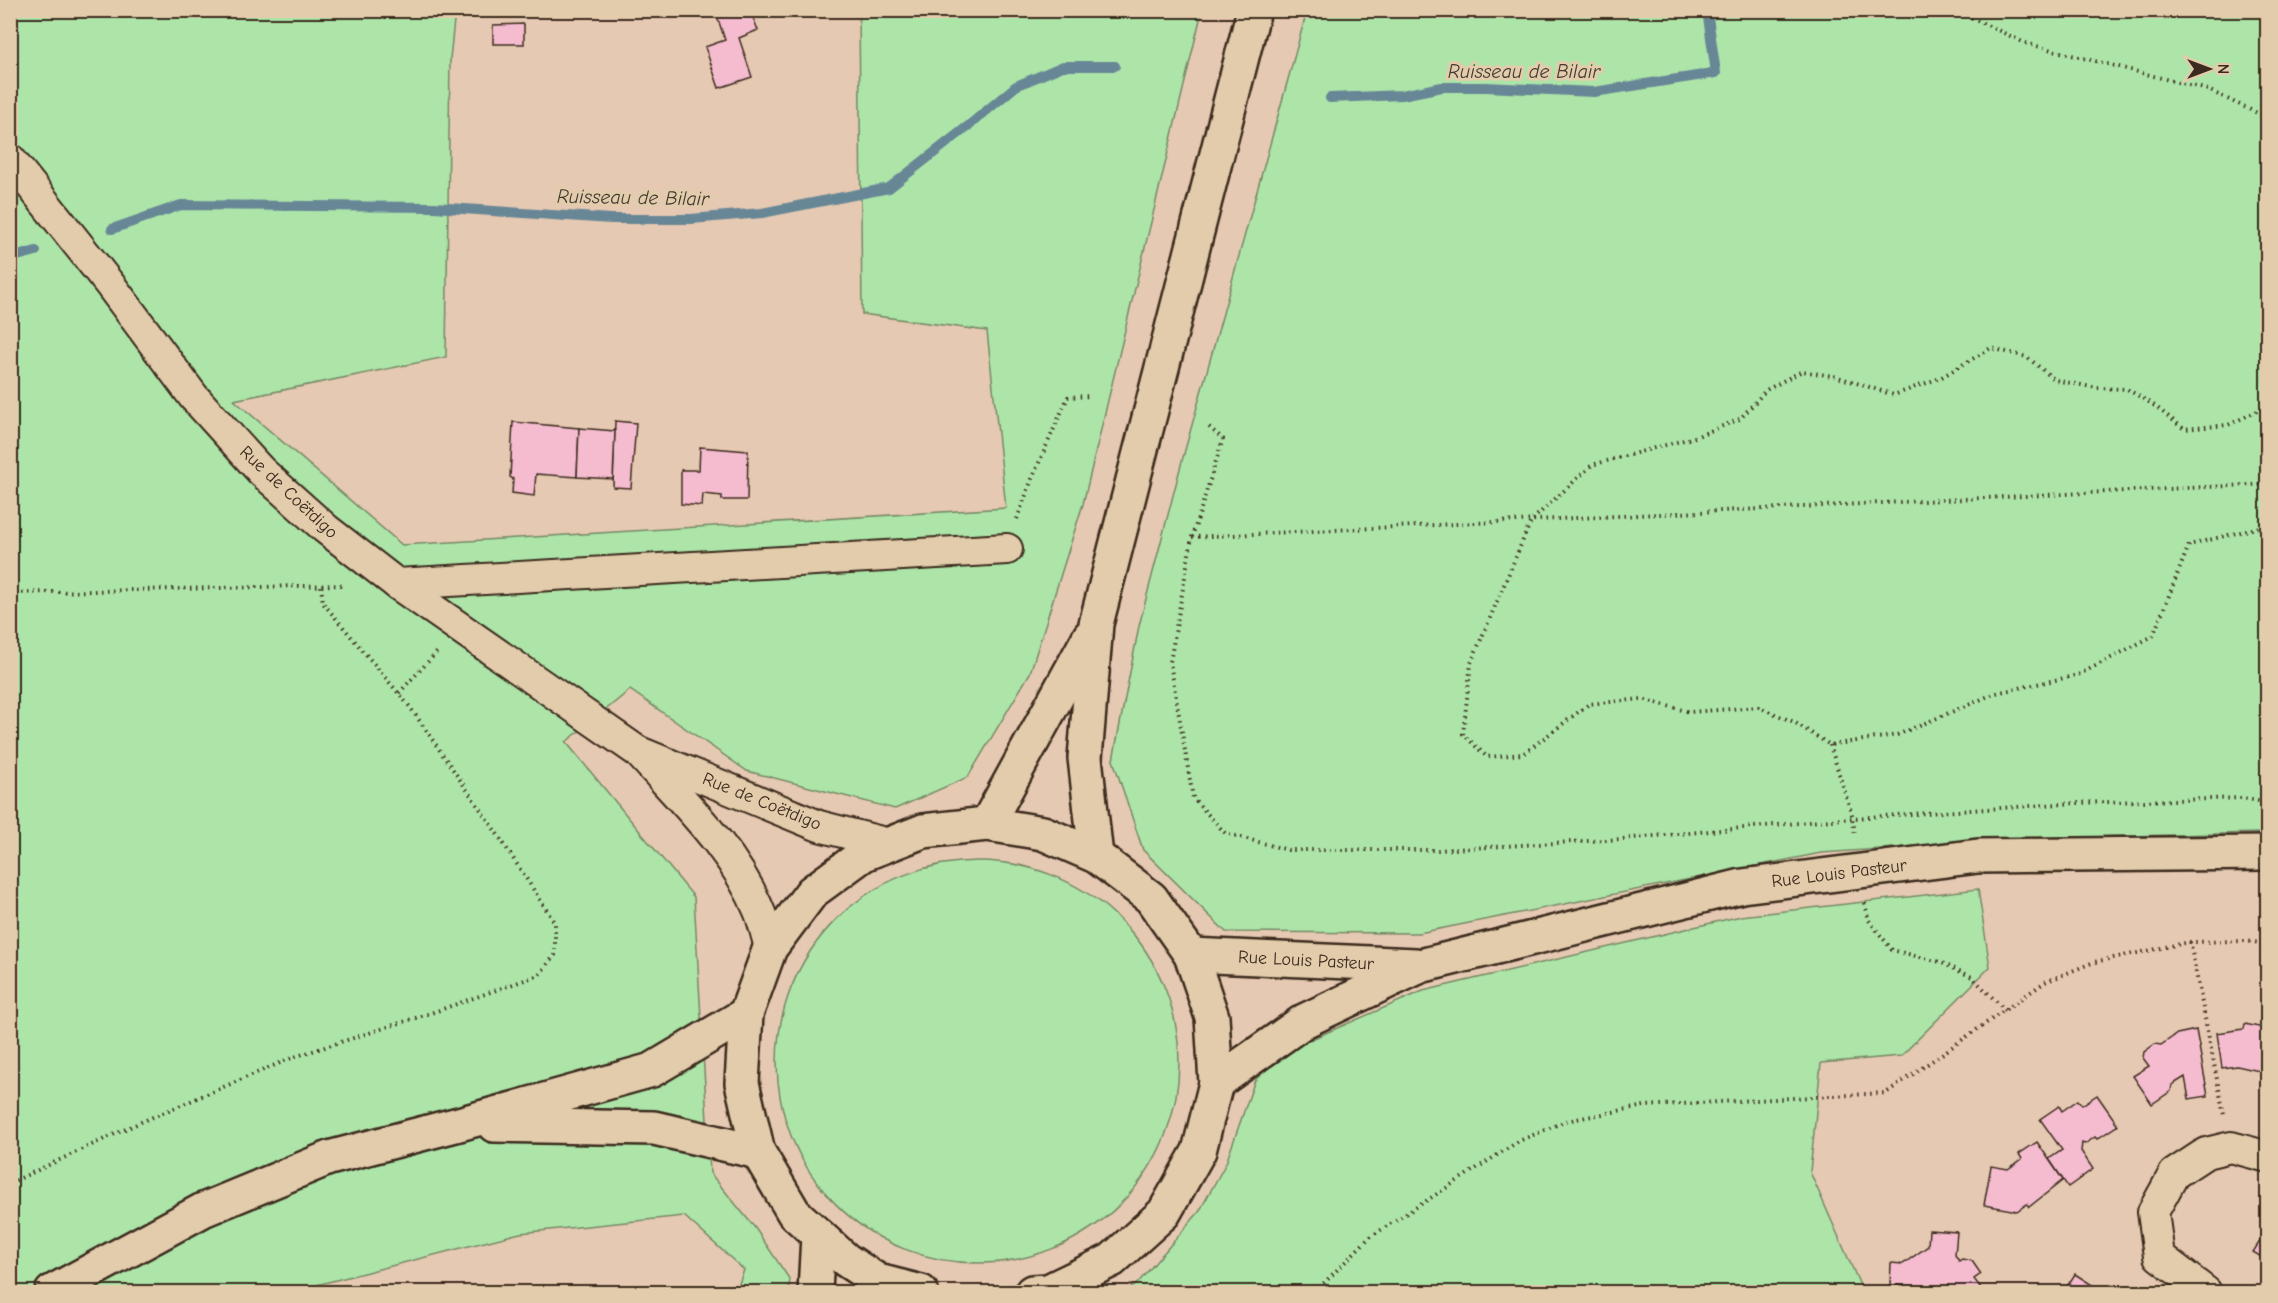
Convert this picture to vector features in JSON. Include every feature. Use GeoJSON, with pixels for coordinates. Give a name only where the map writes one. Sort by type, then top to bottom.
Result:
{"type":"FeatureCollection","features":[{"type":"Feature","properties":{"kind":"main road"},"geometry":{"type":"LineString","coordinates":[[1096,855],[1084,758],[1096,624],[1254,10]]}},
{"type":"Feature","properties":{"kind":"main road"},"geometry":{"type":"LineString","coordinates":[[987,824],[1096,624]]}},
{"type":"Feature","properties":{"kind":"main road"},"geometry":{"type":"LineString","coordinates":[[921,1293],[878,1281],[846,1260],[794,1213],[758,1152],[742,1083],[746,1014],[770,948],[812,892],[864,854],[889,844],[923,831],[987,824],[1043,833],[1096,855],[1151,898],[1191,955],[1212,1017],[1215,1083],[1199,1151],[1164,1213],[1112,1260],[1048,1291],[1032,1293]]}},
{"type":"Feature","properties":{"kind":"main road","name":"Rue Louis Pasteur"},"geometry":{"type":"LineString","coordinates":[[1215,1083],[1304,1021],[1420,966],[1742,886],[1978,855],[2268,853]]}},
{"type":"Feature","properties":{"kind":"main road","name":"Rue Louis Pasteur"},"geometry":{"type":"LineString","coordinates":[[1191,955],[1420,966]]}},
{"type":"Feature","properties":{"kind":"main road"},"geometry":{"type":"LineString","coordinates":[[52,1293],[203,1210],[329,1158],[652,1070],[746,1014]]}},
{"type":"Feature","properties":{"kind":"main road"},"geometry":{"type":"LineString","coordinates":[[459,1124],[654,1128],[758,1152]]}},
{"type":"Feature","properties":{"kind":"main road"},"geometry":{"type":"LineString","coordinates":[[814,1293],[818,1235]]}},
{"type":"Feature","properties":{"kind":"street","name":"Rue de Coëtdigo"},"geometry":{"type":"LineString","coordinates":[[10,159],[111,286],[193,396],[253,463],[326,529],[397,584],[637,751],[819,826],[889,844]]}},
{"type":"Feature","properties":{"kind":"street"},"geometry":{"type":"LineString","coordinates":[[397,584],[1006,549]]}},
{"type":"Feature","properties":{"kind":"street","name":"Rue de Coëtdigo"},"geometry":{"type":"LineString","coordinates":[[637,751],[721,845],[753,898],[770,948]]}},
{"type":"Feature","properties":{"kind":"street"},"geometry":{"type":"LineString","coordinates":[[2206,1293],[2159,1256],[2153,1212],[2174,1174],[2206,1153],[2231,1147],[2268,1157]]}},
{"type":"Feature","properties":{"kind":"path"},"geometry":{"type":"LineString","coordinates":[[1954,10],[2025,43],[2208,90],[2268,118]]}},
{"type":"Feature","properties":{"kind":"path"},"geometry":{"type":"LineString","coordinates":[[2268,406],[2228,425],[2184,429],[2155,406],[2127,389],[2097,388],[2055,380],[2026,357],[1991,348],[1940,378],[1894,395],[1838,377],[1802,371],[1766,390],[1740,419],[1695,436],[1592,465],[1530,521],[1471,663],[1463,734],[1487,757],[1523,754],[1590,704],[1642,699],[1690,712],[1759,707],[1794,722],[1830,745],[1897,735],[1996,693],[2078,675],[2153,636],[2189,545],[2268,525]]}},
{"type":"Feature","properties":{"kind":"path"},"geometry":{"type":"LineString","coordinates":[[1006,549],[1033,476],[1068,397],[1091,396]]}},
{"type":"Feature","properties":{"kind":"path"},"geometry":{"type":"LineString","coordinates":[[1209,427],[1223,439],[1192,537],[1170,662],[1194,798],[1225,833],[1288,850],[1438,850],[1622,839],[1853,818],[2075,803],[2243,798],[2268,803]]}},
{"type":"Feature","properties":{"kind":"path"},"geometry":{"type":"LineString","coordinates":[[1192,537],[2268,484]]}},
{"type":"Feature","properties":{"kind":"path"},"geometry":{"type":"LineString","coordinates":[[10,593],[397,584]]}},
{"type":"Feature","properties":{"kind":"path"},"geometry":{"type":"LineString","coordinates":[[10,1183],[141,1122],[294,1057],[539,975],[555,955],[555,923],[500,838],[399,693],[324,603],[321,586]]}},
{"type":"Feature","properties":{"kind":"path"},"geometry":{"type":"LineString","coordinates":[[399,693],[439,649]]}},
{"type":"Feature","properties":{"kind":"path"},"geometry":{"type":"LineString","coordinates":[[1315,1293],[1370,1237],[1519,1141],[1566,1121],[1644,1106],[1886,1093],[2045,982],[2094,962],[2190,942],[2245,941],[2268,944]]}},
{"type":"Feature","properties":{"kind":"path"},"geometry":{"type":"LineString","coordinates":[[2190,942],[2231,1147]]}},
{"type":"Feature","properties":{"kind":"green space"},"geometry":{"type":"Polygon","coordinates":[[[11,11],[455,11],[450,59],[446,357],[234,400],[402,545],[1006,508],[987,331],[862,314],[859,11],[1202,11],[1083,504],[1030,673],[968,777],[895,809],[747,771],[630,690],[566,742],[694,897],[710,1173],[755,1228],[790,1280],[788,1292],[736,1292],[744,1270],[684,1216],[520,1233],[289,1292],[11,1292],[11,11]]]}},
{"type":"Feature","properties":{"kind":"green space"},"geometry":{"type":"Polygon","coordinates":[[[1307,11],[2267,11],[2267,835],[2259,833],[2041,838],[1821,853],[1419,933],[1226,932],[1143,850],[1113,760],[1139,626],[1182,461],[1307,11]]]}},
{"type":"Feature","properties":{"kind":"green space"},"geometry":{"type":"Polygon","coordinates":[[[978,861],[1017,865],[1055,877],[1089,895],[1120,920],[1145,951],[1163,985],[1175,1023],[1179,1062],[1175,1101],[1163,1139],[1145,1173],[1120,1204],[1089,1229],[1055,1247],[1017,1259],[978,1263],[939,1259],[901,1247],[867,1229],[836,1204],[811,1173],[793,1139],[781,1101],[777,1062],[781,1023],[793,985],[811,951],[836,920],[867,895],[901,877],[939,865],[978,861]]]}},
{"type":"Feature","properties":{"kind":"green space"},"geometry":{"type":"Polygon","coordinates":[[[1978,889],[1990,967],[1901,1056],[1821,1063],[1810,1172],[1863,1292],[1125,1292],[1136,1285],[1199,1212],[1226,1163],[1255,1080],[1291,1048],[1423,991],[1741,916],[1978,889]]]}},
{"type":"Feature","properties":{"kind":"building"},"geometry":{"type":"Polygon","coordinates":[[[715,10],[750,10],[758,30],[739,38],[752,77],[719,88],[705,47],[725,40],[715,10]]]}},
{"type":"Feature","properties":{"kind":"building"},"geometry":{"type":"Polygon","coordinates":[[[524,24],[524,44],[493,44],[493,25],[524,24]]]}},
{"type":"Feature","properties":{"kind":"building"},"geometry":{"type":"Polygon","coordinates":[[[615,421],[636,423],[631,488],[613,487],[615,421]]]}},
{"type":"Feature","properties":{"kind":"building"},"geometry":{"type":"Polygon","coordinates":[[[513,422],[579,428],[577,477],[536,474],[534,496],[512,493],[513,479],[510,477],[513,422]]]}},
{"type":"Feature","properties":{"kind":"building"},"geometry":{"type":"Polygon","coordinates":[[[579,428],[615,431],[613,479],[577,477],[579,428]]]}},
{"type":"Feature","properties":{"kind":"building"},"geometry":{"type":"Polygon","coordinates":[[[700,447],[748,451],[747,500],[722,500],[722,496],[703,494],[702,506],[681,504],[681,470],[699,470],[700,447]]]}},
{"type":"Feature","properties":{"kind":"building"},"geometry":{"type":"Polygon","coordinates":[[[2245,1024],[2268,1029],[2268,1083],[2262,1081],[2264,1072],[2237,1066],[2222,1068],[2217,1033],[2244,1029],[2245,1024]]]}},
{"type":"Feature","properties":{"kind":"building"},"geometry":{"type":"Polygon","coordinates":[[[2196,1030],[2208,1096],[2189,1099],[2185,1077],[2172,1085],[2171,1091],[2152,1104],[2133,1076],[2149,1066],[2143,1058],[2144,1052],[2155,1044],[2161,1045],[2177,1034],[2196,1030]]]}},
{"type":"Feature","properties":{"kind":"building"},"geometry":{"type":"Polygon","coordinates":[[[2097,1095],[2118,1125],[2097,1139],[2095,1137],[2085,1144],[2082,1143],[2081,1151],[2093,1169],[2068,1187],[2049,1159],[2062,1150],[2040,1119],[2059,1106],[2062,1111],[2078,1100],[2082,1105],[2097,1095]]]}},
{"type":"Feature","properties":{"kind":"building"},"geometry":{"type":"Polygon","coordinates":[[[2037,1142],[2063,1180],[2029,1207],[2027,1204],[2017,1211],[1984,1205],[1991,1166],[2008,1169],[2022,1159],[2019,1154],[2037,1142]]]}},
{"type":"Feature","properties":{"kind":"building"},"geometry":{"type":"Polygon","coordinates":[[[2268,1229],[2268,1261],[2253,1252],[2268,1229]]]}},
{"type":"Feature","properties":{"kind":"building"},"geometry":{"type":"Polygon","coordinates":[[[1929,1230],[1957,1232],[1955,1255],[1959,1261],[1962,1259],[1972,1261],[1981,1274],[1974,1279],[1984,1292],[1927,1292],[1923,1287],[1890,1285],[1891,1263],[1903,1264],[1928,1246],[1929,1230]]]}},
{"type":"Feature","properties":{"kind":"building"},"geometry":{"type":"Polygon","coordinates":[[[2075,1274],[2103,1292],[2068,1292],[2066,1288],[2075,1274]]]}},
{"type":"Feature","properties":{"kind":"building"},"geometry":{"type":"Polygon","coordinates":[[[2107,1287],[2116,1292],[2103,1292],[2107,1287]]]}},
{"type":"Feature","properties":{"kind":"waterway","name":"Ruisseau de Bilair"},"geometry":{"type":"LineString","coordinates":[[1330,98],[1402,95],[1442,87],[1594,92],[1716,73],[1707,10]]}},
{"type":"Feature","properties":{"kind":"waterway","name":"Ruisseau de Bilair"},"geometry":{"type":"LineString","coordinates":[[112,229],[181,205],[434,207],[611,219],[691,219],[762,213],[889,188],[1016,86],[1063,66],[1115,66]]}},
{"type":"Feature","properties":{"kind":"waterway","name":"Ruisseau de Bilair"},"geometry":{"type":"LineString","coordinates":[[10,258],[36,251]]}}]}
